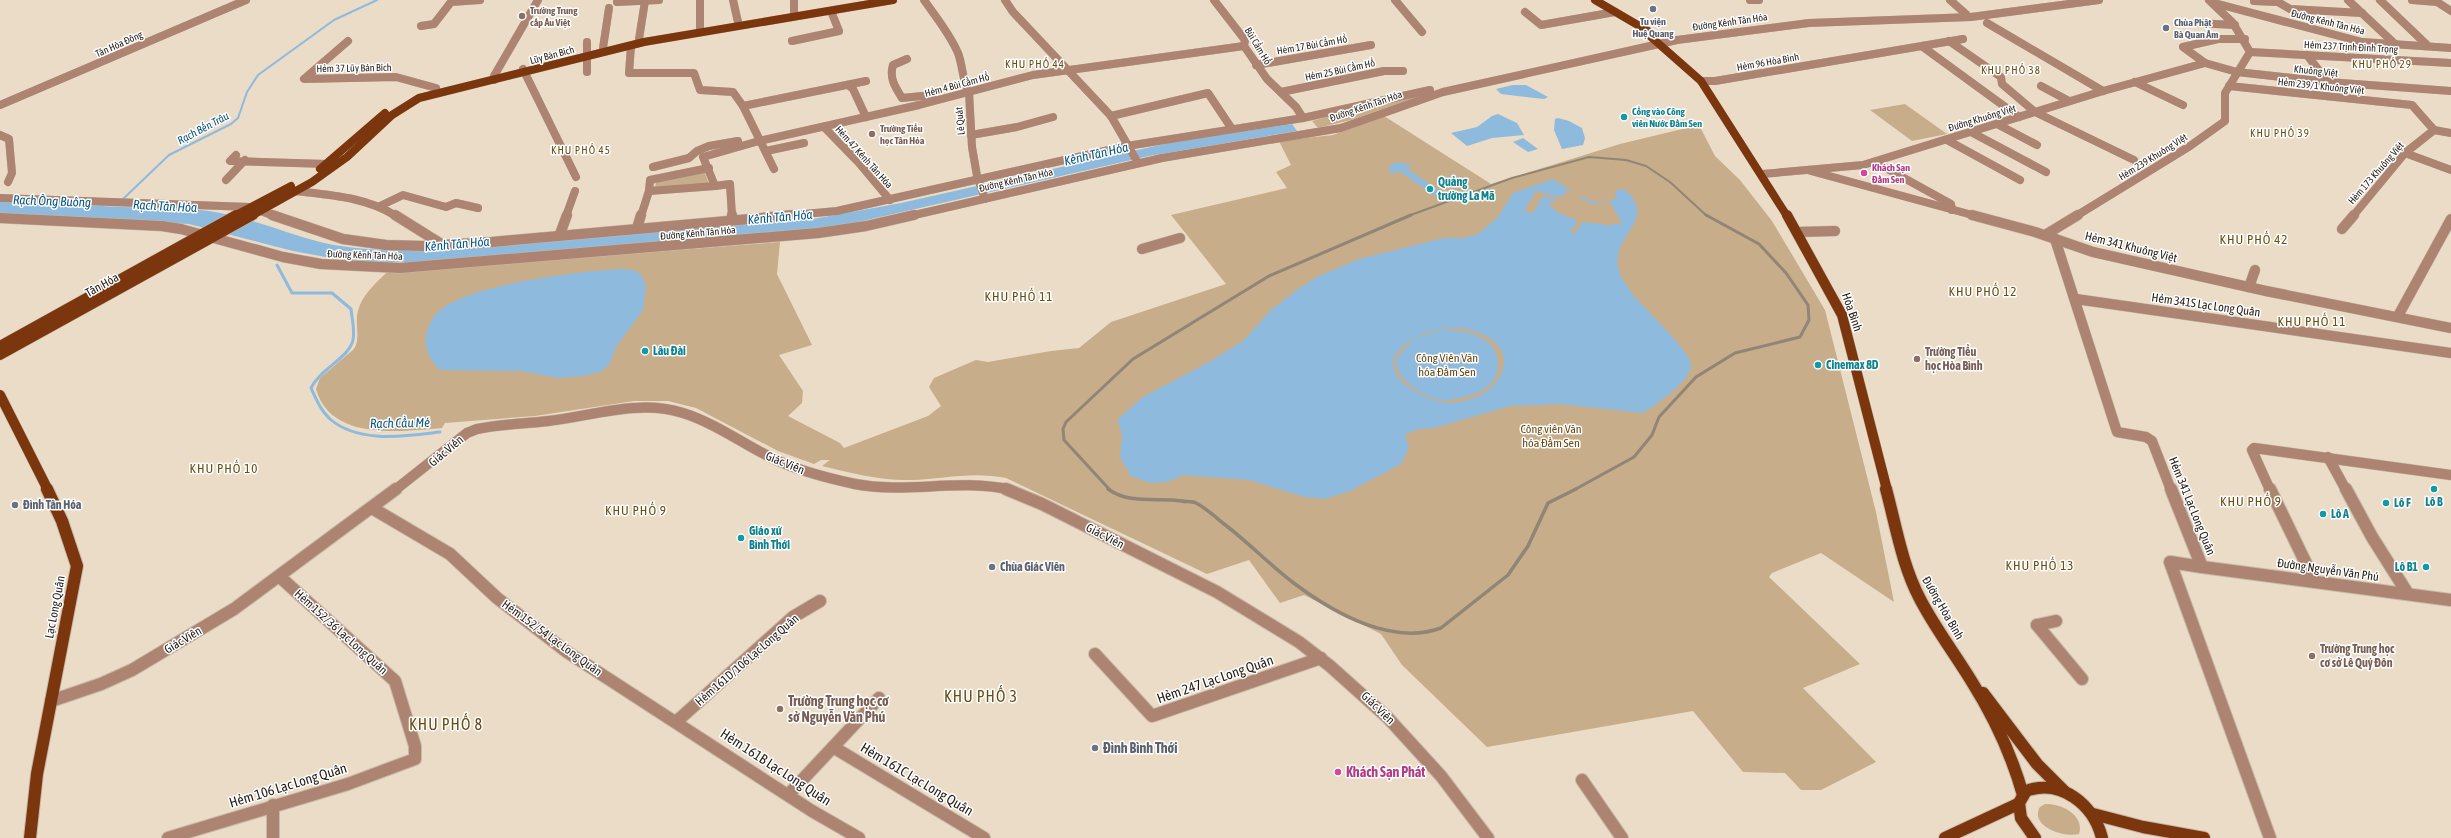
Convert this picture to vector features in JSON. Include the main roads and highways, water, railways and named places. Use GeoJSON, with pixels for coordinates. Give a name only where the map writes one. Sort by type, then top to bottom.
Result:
{"type":"FeatureCollection","features":[{"type":"Feature","properties":{"kind":"main road","name":"Lũy Bán Bích"},"geometry":{"type":"LineString","coordinates":[[585,55],[603,48],[639,39],[872,0]]}},
{"type":"Feature","properties":{"kind":"main road","name":"Lũy Bán Bích"},"geometry":{"type":"LineString","coordinates":[[251,211],[295,191],[347,157],[392,115],[411,102],[428,95],[585,55],[893,0]]}},
{"type":"Feature","properties":{"kind":"main road","name":"Hòa Bình"},"geometry":{"type":"LineString","coordinates":[[1595,0],[1660,41],[1701,81],[1762,174],[1797,232],[1827,284],[1842,315],[1881,474]]}},
{"type":"Feature","properties":{"kind":"main road","name":"Lũy Bán Bích"},"geometry":{"type":"LineString","coordinates":[[251,211],[315,173],[390,110],[413,95],[436,88],[494,78]]}},
{"type":"Feature","properties":{"kind":"main road"},"geometry":{"type":"LineString","coordinates":[[208,234],[251,211]]}},
{"type":"Feature","properties":{"kind":"main road","name":"Tân Hóa"},"geometry":{"type":"LineString","coordinates":[[0,346],[208,234]]}},
{"type":"Feature","properties":{"kind":"main road","name":"Tân Hóa"},"geometry":{"type":"LineString","coordinates":[[0,355],[208,234]]}},
{"type":"Feature","properties":{"kind":"main road","name":"Lạc Long Quân"},"geometry":{"type":"LineString","coordinates":[[0,395],[34,460],[62,521],[77,566],[37,774],[30,838]]}},
{"type":"Feature","properties":{"kind":"main road","name":"Đường Hòa Bình"},"geometry":{"type":"LineString","coordinates":[[1881,474],[1911,582],[1939,631],[1973,683],[2015,766],[2021,799],[2020,819],[2035,838]]}},
{"type":"Feature","properties":{"kind":"main road","name":"Đường Hòa Bình"},"geometry":{"type":"LineString","coordinates":[[1973,683],[1988,698],[2037,764],[2068,794],[2093,814]]}},
{"type":"Feature","properties":{"kind":"main road"},"geometry":{"type":"LineString","coordinates":[[1945,838],[2021,799],[2036,788],[2046,788],[2068,794]]}},
{"type":"Feature","properties":{"kind":"main road"},"geometry":{"type":"LineString","coordinates":[[2093,814],[2098,822],[2102,838]]}},
{"type":"Feature","properties":{"kind":"main road"},"geometry":{"type":"LineString","coordinates":[[2093,814],[2143,827],[2204,838]]}},
{"type":"Feature","properties":{"kind":"water"},"geometry":{"type":"Polygon","coordinates":[[[1513,85],[1526,85],[1548,97],[1544,99],[1501,94],[1496,89],[1513,85]]]}},
{"type":"Feature","properties":{"kind":"water"},"geometry":{"type":"Polygon","coordinates":[[[1498,114],[1517,123],[1524,135],[1492,138],[1467,146],[1451,133],[1477,127],[1492,116],[1498,114]]]}},
{"type":"Feature","properties":{"kind":"water"},"geometry":{"type":"Polygon","coordinates":[[[1558,118],[1569,121],[1582,128],[1585,138],[1583,145],[1562,149],[1554,130],[1555,119],[1558,118]]]}},
{"type":"Feature","properties":{"kind":"water"},"geometry":{"type":"Polygon","coordinates":[[[1292,124],[1297,131],[1149,156],[836,227],[429,262],[372,262],[331,258],[293,251],[189,224],[0,216],[0,202],[200,210],[231,215],[305,238],[334,245],[375,249],[430,250],[813,219],[901,203],[1182,140],[1292,124]]]}},
{"type":"Feature","properties":{"kind":"water"},"geometry":{"type":"Polygon","coordinates":[[[1523,138],[1538,149],[1528,152],[1513,142],[1523,138]]]}},
{"type":"Feature","properties":{"kind":"water"},"geometry":{"type":"Polygon","coordinates":[[[1396,162],[1413,165],[1406,168],[1447,196],[1440,199],[1399,171],[1392,174],[1388,167],[1396,162]]]}},
{"type":"Feature","properties":{"kind":"water"},"geometry":{"type":"Polygon","coordinates":[[[1553,179],[1571,191],[1565,191],[1565,195],[1557,197],[1536,191],[1524,211],[1533,213],[1543,196],[1558,200],[1548,204],[1559,213],[1578,221],[1570,232],[1574,234],[1583,222],[1609,225],[1622,223],[1610,202],[1601,204],[1592,203],[1585,201],[1578,195],[1592,201],[1602,203],[1616,198],[1615,191],[1624,189],[1634,200],[1637,209],[1636,218],[1618,254],[1618,266],[1620,273],[1637,300],[1675,340],[1689,358],[1691,365],[1685,378],[1664,399],[1643,413],[1560,404],[1510,406],[1434,428],[1419,429],[1405,434],[1409,448],[1401,464],[1350,491],[1325,499],[1305,497],[1249,480],[1184,475],[1167,482],[1151,483],[1131,476],[1120,457],[1122,436],[1118,419],[1143,397],[1211,361],[1244,340],[1271,310],[1298,289],[1317,277],[1359,259],[1444,238],[1464,238],[1478,234],[1498,217],[1513,193],[1553,179]],[[1461,328],[1440,329],[1422,334],[1414,338],[1399,350],[1393,359],[1394,369],[1401,381],[1413,390],[1437,401],[1461,402],[1481,395],[1496,382],[1503,367],[1501,351],[1488,337],[1461,328]]]}},
{"type":"Feature","properties":{"kind":"water"},"geometry":{"type":"Polygon","coordinates":[[[619,269],[633,270],[641,274],[646,286],[643,310],[616,347],[609,365],[600,372],[583,376],[559,378],[520,371],[440,370],[433,363],[429,355],[426,347],[426,337],[430,323],[439,311],[454,302],[475,293],[525,281],[552,276],[619,269]]]}},
{"type":"Feature","properties":{"kind":"water","name":"Công Viên Văn hóa Đầm Sen"},"geometry":{"type":"Polygon","coordinates":[[[1440,330],[1460,331],[1472,334],[1484,339],[1493,347],[1497,356],[1498,370],[1492,382],[1482,391],[1450,400],[1433,398],[1418,391],[1400,374],[1395,360],[1414,338],[1440,330]]]}},
{"type":"Feature","properties":{"kind":"waterway","name":"Rạch Bến Trâu"},"geometry":{"type":"LineString","coordinates":[[122,200],[169,155],[231,124],[238,118],[247,92],[258,75],[334,20],[377,0]]}},
{"type":"Feature","properties":{"kind":"waterway","name":"Rạch Cầu Mé"},"geometry":{"type":"LineString","coordinates":[[277,265],[292,293],[332,293],[351,309],[354,332],[353,340],[350,346],[346,352],[315,381],[311,388],[319,405],[327,416],[342,427],[369,435],[398,436],[440,432]]}},
{"type":"Feature","properties":{"kind":"railway"},"geometry":{"type":"LineString","coordinates":[[1408,216],[1512,178],[1589,157],[1626,160],[1646,166],[1670,182],[1707,216]]}},
{"type":"Feature","properties":{"kind":"railway"},"geometry":{"type":"LineString","coordinates":[[1110,490],[1064,440],[1063,429],[1066,422],[1133,359],[1269,276],[1411,215]]}},
{"type":"Feature","properties":{"kind":"railway"},"geometry":{"type":"LineString","coordinates":[[1574,490],[1634,457],[1652,435],[1659,417],[1696,377],[1735,353],[1800,337],[1809,320],[1808,305],[1786,273],[1759,244],[1706,215]]}},
{"type":"Feature","properties":{"kind":"railway"},"geometry":{"type":"LineString","coordinates":[[1108,489],[1116,494],[1134,499],[1173,500],[1196,503],[1209,511],[1237,534],[1286,577],[1327,606],[1364,624],[1384,630],[1403,633],[1422,632],[1441,628],[1508,575],[1528,546],[1548,503],[1574,490]]}},
{"type":"Feature","properties":{"kind":"place","name":"Tu viện Huệ Quang"},"geometry":{"type":"Point","coordinates":[1653,9]}},
{"type":"Feature","properties":{"kind":"place","name":"Trường Trung cấp Âu Việt"},"geometry":{"type":"Point","coordinates":[522,16]}},
{"type":"Feature","properties":{"kind":"place","name":"Chùa Phật Bà Quan Âm"},"geometry":{"type":"Point","coordinates":[2166,28]}},
{"type":"Feature","properties":{"kind":"place","name":"Cổng vào Công viên Nước Đầm Sen"},"geometry":{"type":"Point","coordinates":[1624,117]}},
{"type":"Feature","properties":{"kind":"place","name":"Trường Tiểu học Tân Hóa"},"geometry":{"type":"Point","coordinates":[872,134]}},
{"type":"Feature","properties":{"kind":"place","name":"Khách Sạn Đầm Sen"},"geometry":{"type":"Point","coordinates":[1864,173]}},
{"type":"Feature","properties":{"kind":"place","name":"Quảng trường La Mã"},"geometry":{"type":"Point","coordinates":[1430,189]}},
{"type":"Feature","properties":{"kind":"place","name":"Lâu Đài"},"geometry":{"type":"Point","coordinates":[645,351]}},
{"type":"Feature","properties":{"kind":"place","name":"Trường Tiểu học Hòa Bình"},"geometry":{"type":"Point","coordinates":[1917,359]}},
{"type":"Feature","properties":{"kind":"place","name":"Cinemax 8D"},"geometry":{"type":"Point","coordinates":[1818,365]}},
{"type":"Feature","properties":{"kind":"place","name":"Lô B"},"geometry":{"type":"Point","coordinates":[2434,489]}},
{"type":"Feature","properties":{"kind":"place","name":"Lô F"},"geometry":{"type":"Point","coordinates":[2386,503]}},
{"type":"Feature","properties":{"kind":"place","name":"Đình Tân Hóa"},"geometry":{"type":"Point","coordinates":[15,505]}},
{"type":"Feature","properties":{"kind":"place","name":"Lô A"},"geometry":{"type":"Point","coordinates":[2323,514]}},
{"type":"Feature","properties":{"kind":"place","name":"Giáo xứ Bình Thới"},"geometry":{"type":"Point","coordinates":[741,538]}},
{"type":"Feature","properties":{"kind":"place","name":"Chùa Giác Viên"},"geometry":{"type":"Point","coordinates":[992,567]}},
{"type":"Feature","properties":{"kind":"place","name":"Lô B1"},"geometry":{"type":"Point","coordinates":[2426,567]}},
{"type":"Feature","properties":{"kind":"place","name":"Trường Trung học cơ sở Lê Quý Đôn"},"geometry":{"type":"Point","coordinates":[2312,656]}},
{"type":"Feature","properties":{"kind":"place","name":"Trường Trung học cơ sở Nguyễn Văn Phú"},"geometry":{"type":"Point","coordinates":[780,709]}},
{"type":"Feature","properties":{"kind":"place","name":"Đình Bình Thới"},"geometry":{"type":"Point","coordinates":[1095,748]}},
{"type":"Feature","properties":{"kind":"place","name":"Khách Sạn Phát"},"geometry":{"type":"Point","coordinates":[1338,772]}},
{"type":"Feature","properties":{"kind":"district","name":"KHU PHỐ 44"},"geometry":{"type":"Point","coordinates":[1035,64]}},
{"type":"Feature","properties":{"kind":"district","name":"KHU PHỐ 29"},"geometry":{"type":"Point","coordinates":[2382,64]}},
{"type":"Feature","properties":{"kind":"district","name":"KHU PHỐ 38"},"geometry":{"type":"Point","coordinates":[2011,70]}},
{"type":"Feature","properties":{"kind":"district","name":"KHU PHỐ 39"},"geometry":{"type":"Point","coordinates":[2280,133]}},
{"type":"Feature","properties":{"kind":"district","name":"KHU PHỐ 45"},"geometry":{"type":"Point","coordinates":[581,150]}},
{"type":"Feature","properties":{"kind":"district","name":"KHU PHỐ 42"},"geometry":{"type":"Point","coordinates":[2254,239]}},
{"type":"Feature","properties":{"kind":"district","name":"KHU PHỐ 12"},"geometry":{"type":"Point","coordinates":[1983,291]}},
{"type":"Feature","properties":{"kind":"district","name":"KHU PHỐ 11"},"geometry":{"type":"Point","coordinates":[1019,296]}},
{"type":"Feature","properties":{"kind":"district","name":"KHU PHỐ 11"},"geometry":{"type":"Point","coordinates":[2312,321]}},
{"type":"Feature","properties":{"kind":"district","name":"KHU PHỐ 10"},"geometry":{"type":"Point","coordinates":[224,468]}},
{"type":"Feature","properties":{"kind":"district","name":"KHU PHỐ 9"},"geometry":{"type":"Point","coordinates":[2251,501]}},
{"type":"Feature","properties":{"kind":"district","name":"KHU PHỐ 9"},"geometry":{"type":"Point","coordinates":[636,510]}},
{"type":"Feature","properties":{"kind":"district","name":"KHU PHỐ 13"},"geometry":{"type":"Point","coordinates":[2040,565]}},
{"type":"Feature","properties":{"kind":"district","name":"KHU PHỐ 3"},"geometry":{"type":"Point","coordinates":[981,696]}},
{"type":"Feature","properties":{"kind":"district","name":"KHU PHỐ 8"},"geometry":{"type":"Point","coordinates":[446,724]}},
{"type":"Feature","properties":{"kind":"water label","name":"Kênh Tân Hóa"},"geometry":{"type":"Point","coordinates":[1096,154]}},
{"type":"Feature","properties":{"kind":"water label","name":"Rạch Ông Buông"},"geometry":{"type":"Point","coordinates":[52,201]}},
{"type":"Feature","properties":{"kind":"water label","name":"Rạch Tân Hóa"},"geometry":{"type":"Point","coordinates":[165,206]}},
{"type":"Feature","properties":{"kind":"water label","name":"Kênh Tân Hóa"},"geometry":{"type":"Point","coordinates":[780,217]}},
{"type":"Feature","properties":{"kind":"water label","name":"Kênh Tân Hóa"},"geometry":{"type":"Point","coordinates":[457,244]}},
{"type":"Feature","properties":{"kind":"park label","name":"Công viên Văn hóa Đầm Sen"},"geometry":{"type":"Point","coordinates":[1551,436]}}]}
